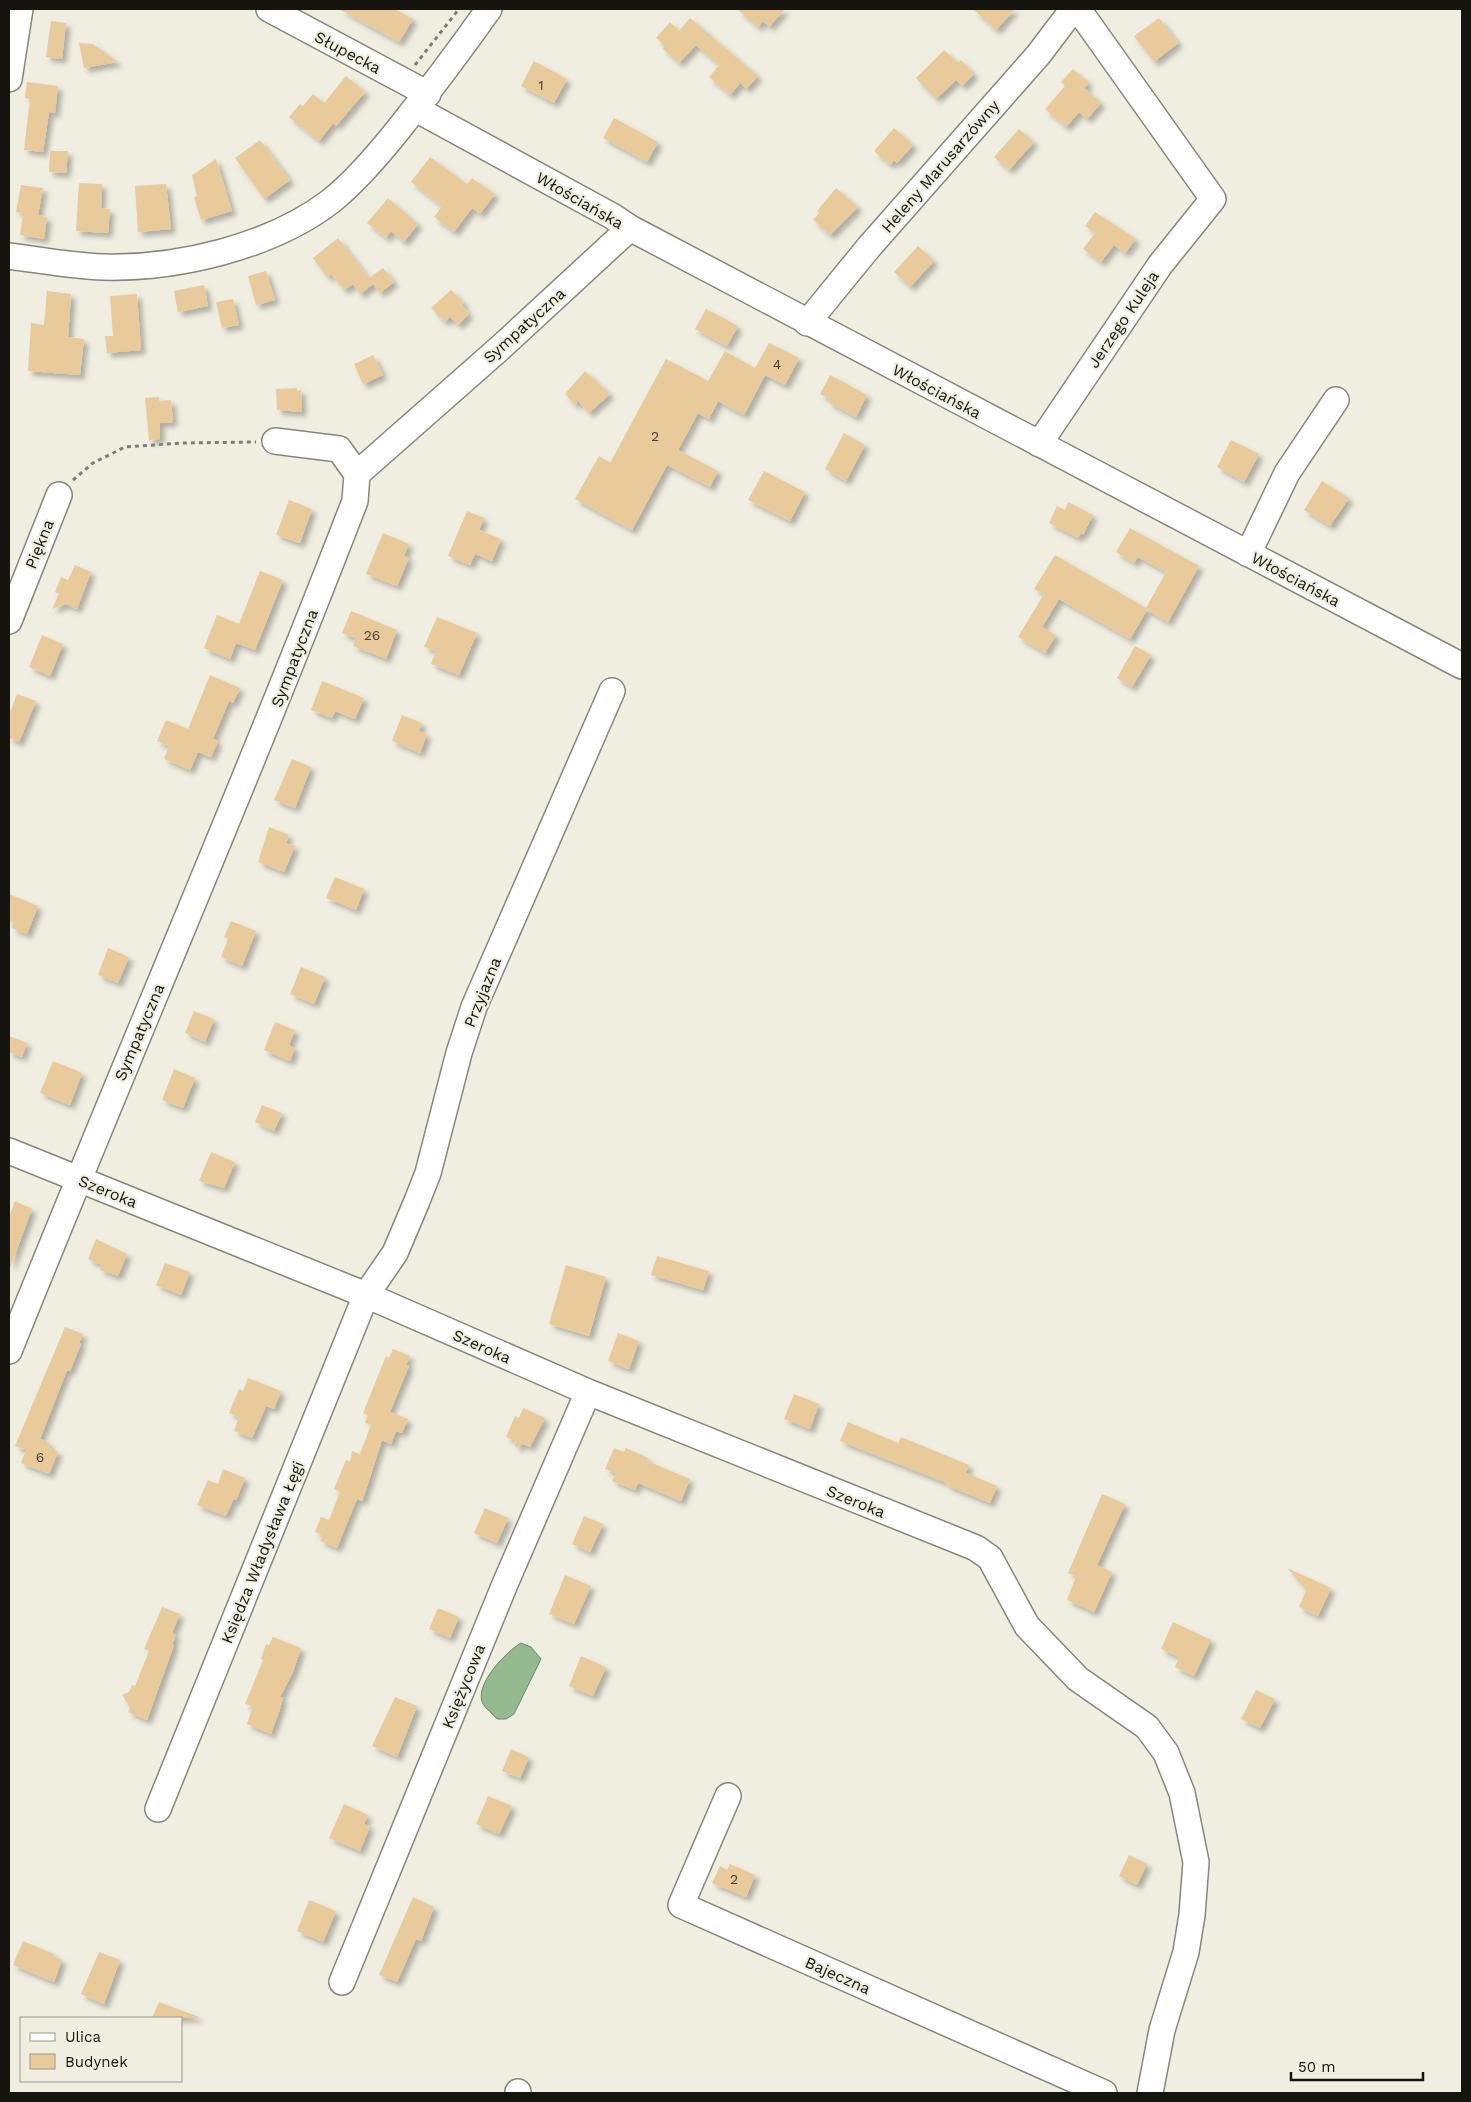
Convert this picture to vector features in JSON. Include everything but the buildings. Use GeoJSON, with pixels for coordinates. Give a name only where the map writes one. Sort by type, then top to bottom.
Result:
{"type":"FeatureCollection","features":[{"type":"Feature","properties":{"kind":"street"},"geometry":{"type":"LineString","coordinates":[[9,78],[20,9]]}},
{"type":"Feature","properties":{"kind":"street","name":"Słupecka"},"geometry":{"type":"LineString","coordinates":[[269,9],[403,81],[422,101]]}},
{"type":"Feature","properties":{"kind":"street"},"geometry":{"type":"LineString","coordinates":[[9,256],[102,267],[141,266],[232,250],[266,238],[299,222],[331,201],[382,150],[422,101],[489,9]]}},
{"type":"Feature","properties":{"kind":"street","name":"Heleny Marusarzówny"},"geometry":{"type":"LineString","coordinates":[[808,323],[869,247],[1039,54],[1073,9]]}},
{"type":"Feature","properties":{"kind":"street","name":"Jerzego Kuleja"},"geometry":{"type":"LineString","coordinates":[[1039,444],[1160,265],[1213,198],[1078,9]]}},
{"type":"Feature","properties":{"kind":"street","name":"Włościańska"},"geometry":{"type":"LineString","coordinates":[[422,101],[630,228],[1462,666]]}},
{"type":"Feature","properties":{"kind":"street","name":"Sympatyczna"},"geometry":{"type":"LineString","coordinates":[[9,1351],[78,1178],[282,691],[355,501],[357,474],[500,348],[630,228]]}},
{"type":"Feature","properties":{"kind":"street"},"geometry":{"type":"LineString","coordinates":[[1248,554],[1288,473],[1336,400]]}},
{"type":"Feature","properties":{"kind":"street"},"geometry":{"type":"LineString","coordinates":[[275,441],[339,449],[357,474]]}},
{"type":"Feature","properties":{"kind":"street","name":"Piękna"},"geometry":{"type":"LineString","coordinates":[[9,621],[59,496]]}},
{"type":"Feature","properties":{"kind":"street","name":"Przyjazna"},"geometry":{"type":"LineString","coordinates":[[366,1295],[396,1253],[418,1201],[428,1173],[459,1053],[474,1007],[612,691]]}},
{"type":"Feature","properties":{"kind":"street","name":"Szeroka"},"geometry":{"type":"LineString","coordinates":[[9,1152],[78,1178],[366,1295],[588,1392],[976,1548],[990,1558],[1027,1626],[1078,1679],[1147,1728],[1166,1753],[1182,1793],[1196,1862],[1192,1915],[1186,1952],[1162,2030],[1150,2093]]}},
{"type":"Feature","properties":{"kind":"street","name":"Księdza Władysława Łęgi"},"geometry":{"type":"LineString","coordinates":[[158,1809],[366,1295]]}},
{"type":"Feature","properties":{"kind":"street","name":"Księżycowa"},"geometry":{"type":"LineString","coordinates":[[342,1982],[505,1584],[588,1392]]}},
{"type":"Feature","properties":{"kind":"street","name":"Bajeczna"},"geometry":{"type":"LineString","coordinates":[[728,1796],[681,1905],[1104,2093]]}},
{"type":"Feature","properties":{"kind":"path"},"geometry":{"type":"LineString","coordinates":[[403,81],[459,9]]}},
{"type":"Feature","properties":{"kind":"path"},"geometry":{"type":"LineString","coordinates":[[59,496],[93,464],[125,447],[182,443],[275,441]]}},
{"type":"Feature","properties":{"kind":"shaded area"},"geometry":{"type":"Polygon","coordinates":[[[521,1643],[531,1647],[541,1659],[514,1714],[506,1719],[497,1719],[483,1704],[481,1696],[483,1688],[493,1669],[508,1653],[521,1643]]]}}]}
